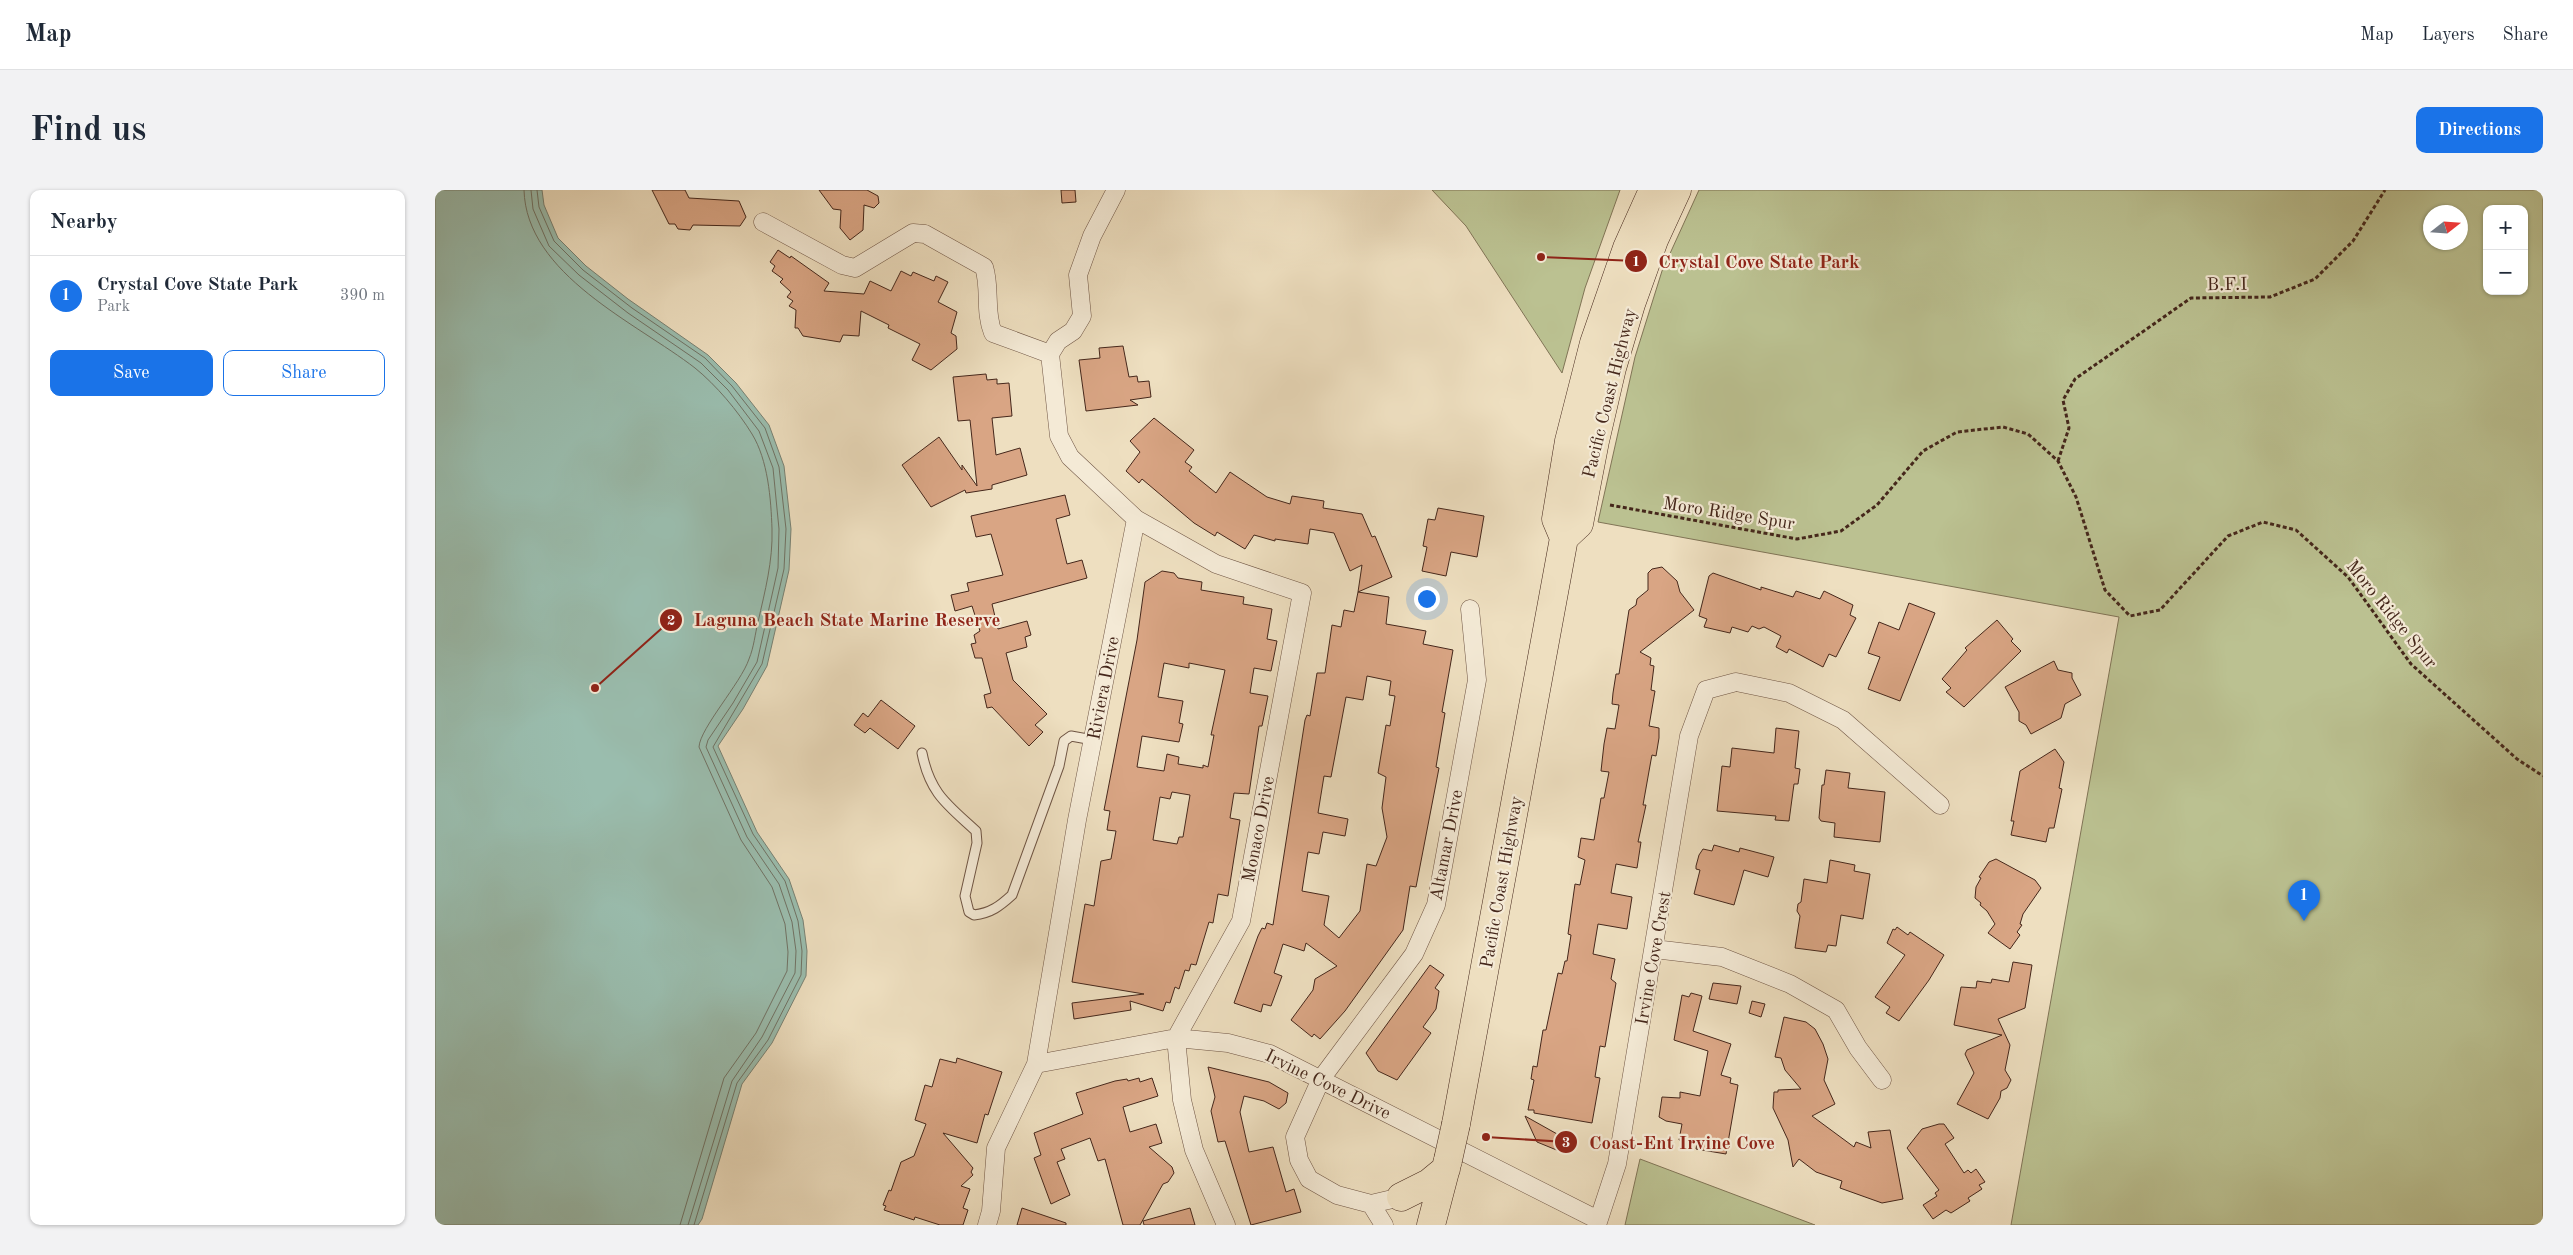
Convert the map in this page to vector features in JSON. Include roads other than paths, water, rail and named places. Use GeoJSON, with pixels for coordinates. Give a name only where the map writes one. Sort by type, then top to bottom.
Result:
{"type":"FeatureCollection","features":[{"type":"Feature","properties":{"kind":"highway","name":"Pacific Coast Highway"},"geometry":{"type":"LineString","coordinates":[[1431,1225],[1456,1124],[1564,538],[1556,519],[1569,441],[1594,343],[1627,248],[1653,190]]}},
{"type":"Feature","properties":{"kind":"highway","name":"Pacific Coast Highway"},"geometry":{"type":"LineString","coordinates":[[1564,538],[1579,524],[1595,441],[1612,368],[1631,304],[1654,240],[1677,190]]}},
{"type":"Feature","properties":{"kind":"highway"},"geometry":{"type":"LineString","coordinates":[[1401,1197],[1429,1183],[1447,1164]]}},
{"type":"Feature","properties":{"kind":"street"},"geometry":{"type":"LineString","coordinates":[[1115,190],[1092,236],[1078,275],[1082,316],[1073,331],[1057,341],[1051,354],[1059,436],[1070,457],[1135,520]]}},
{"type":"Feature","properties":{"kind":"street"},"geometry":{"type":"LineString","coordinates":[[763,222],[842,265],[855,268],[913,233],[925,234],[984,267],[988,279],[988,320],[993,333],[1051,354]]}},
{"type":"Feature","properties":{"kind":"street","name":"Riviera Drive"},"geometry":{"type":"LineString","coordinates":[[987,1225],[991,1211],[997,1148],[1036,1064],[1093,740],[1135,520]]}},
{"type":"Feature","properties":{"kind":"street","name":"Monaco Drive"},"geometry":{"type":"LineString","coordinates":[[1135,520],[1216,564],[1302,593],[1241,921],[1176,1038]]}},
{"type":"Feature","properties":{"kind":"street","name":"Altamar Drive"},"geometry":{"type":"LineString","coordinates":[[1371,1204],[1337,1195],[1309,1178],[1299,1160],[1295,1138],[1321,1079],[1413,954],[1436,905],[1477,680],[1469,610]]}},
{"type":"Feature","properties":{"kind":"street","name":"Irvine Cove Crest"},"geometry":{"type":"LineString","coordinates":[[1597,1223],[1617,1164],[1655,949],[1689,736],[1706,690],[1736,682],[1789,692],[1843,720],[1940,805]]}},
{"type":"Feature","properties":{"kind":"street"},"geometry":{"type":"LineString","coordinates":[[1655,949],[1722,957],[1790,984],[1836,1010],[1858,1048],[1881,1080]]}},
{"type":"Feature","properties":{"kind":"street"},"geometry":{"type":"LineString","coordinates":[[1176,1038],[1182,1100],[1194,1150],[1226,1225]]}},
{"type":"Feature","properties":{"kind":"street","name":"Irvine Cove Drive"},"geometry":{"type":"LineString","coordinates":[[1036,1064],[1176,1038],[1228,1043],[1270,1054],[1597,1223]]}},
{"type":"Feature","properties":{"kind":"street"},"geometry":{"type":"LineString","coordinates":[[1383,1225],[1371,1204],[1401,1197]]}},
{"type":"Feature","properties":{"kind":"lane"},"geometry":{"type":"LineString","coordinates":[[922,753],[925,772],[933,789],[945,803],[976,831],[977,843],[965,896],[969,912],[974,915],[993,910],[1012,895],[1057,773],[1063,741],[1071,736],[1093,740]]}},
{"type":"Feature","properties":{"kind":"water"},"geometry":{"type":"Polygon","coordinates":[[[435,190],[542,190],[544,205],[558,238],[586,266],[628,299],[708,355],[736,383],[769,425],[784,466],[791,529],[789,570],[767,666],[743,709],[718,746],[757,832],[789,879],[803,920],[807,951],[806,976],[772,1043],[742,1084],[702,1219],[698,1225],[435,1225],[435,190]]]}},
{"type":"Feature","properties":{"kind":"place","name":"Crystal Cove State Park"},"geometry":{"type":"Point","coordinates":[1541,257]}},
{"type":"Feature","properties":{"kind":"place","name":"Laguna Beach State Marine Reserve"},"geometry":{"type":"Point","coordinates":[595,688]}},
{"type":"Feature","properties":{"kind":"place","name":"Crystal Cove State Park"},"geometry":{"type":"Point","coordinates":[2304,921]}},
{"type":"Feature","properties":{"kind":"place","name":"Coast-Ent Irvine Cove"},"geometry":{"type":"Point","coordinates":[1486,1137]}}]}
